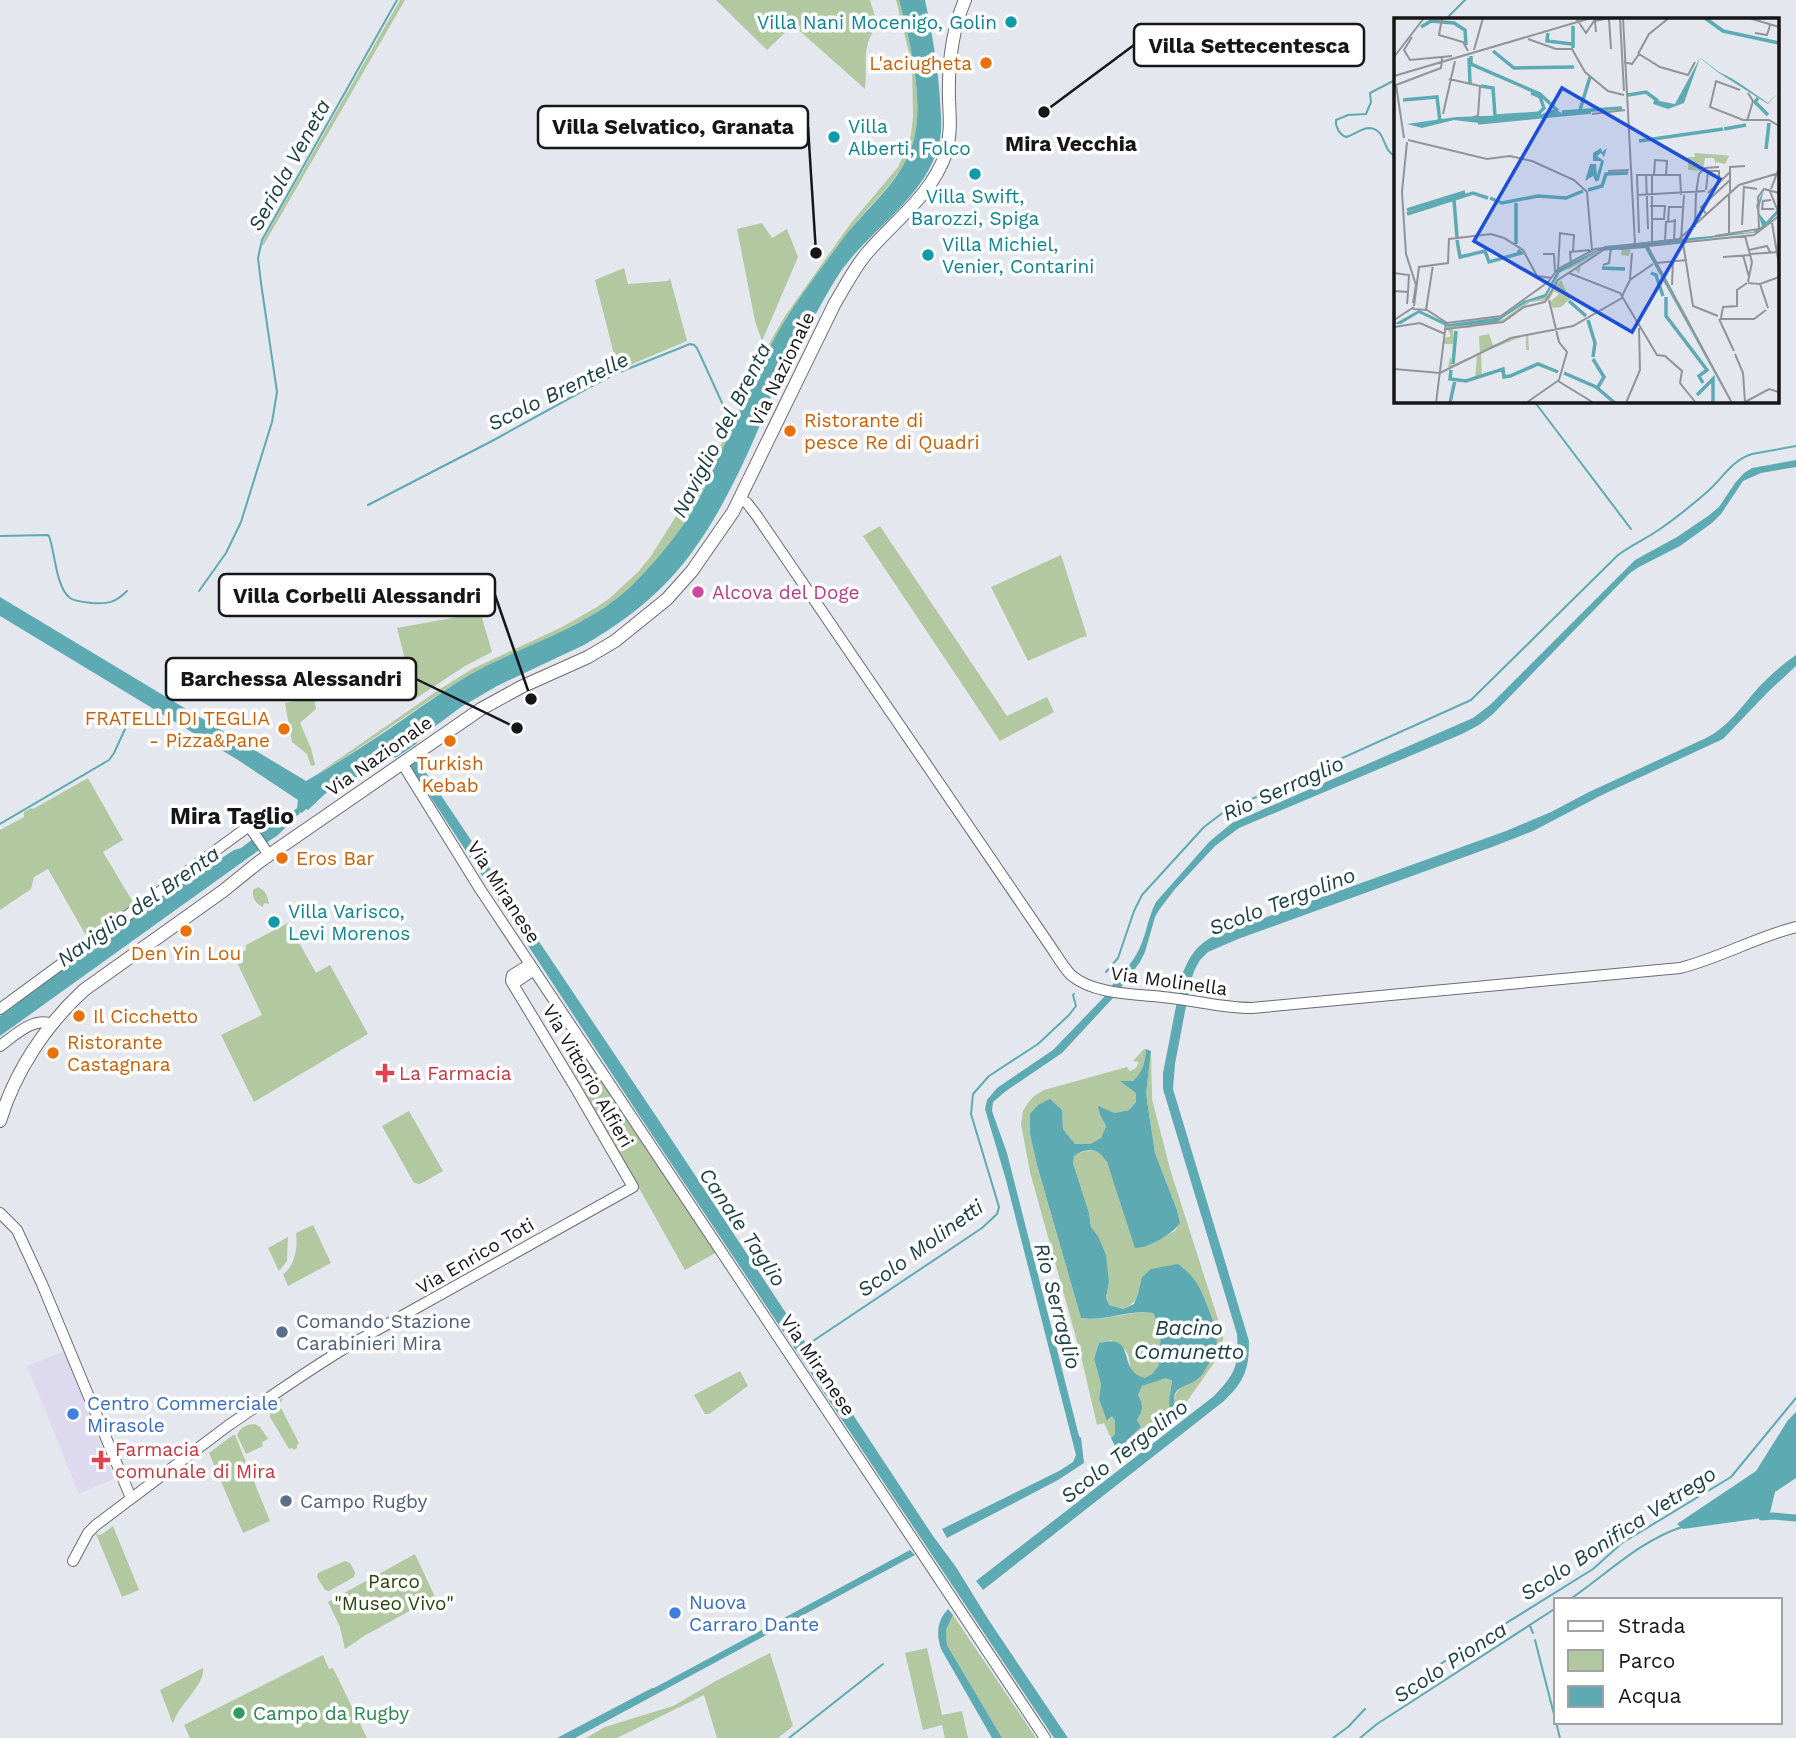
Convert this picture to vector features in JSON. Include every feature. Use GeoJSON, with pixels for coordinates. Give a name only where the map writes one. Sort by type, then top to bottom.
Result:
{"type":"FeatureCollection","features":[{"type":"Feature","properties":{"kind":"main road","name":"Via Nazionale"},"geometry":{"type":"LineString","coordinates":[[0,1121],[17,1077],[52,1024],[84,990],[223,891],[267,851],[491,702],[588,657],[615,641],[667,599],[692,571],[724,527],[841,293],[865,255],[918,199],[941,166],[951,129],[950,59],[954,31],[965,0]]}},
{"type":"Feature","properties":{"kind":"street","name":"Via Molinella"},"geometry":{"type":"LineString","coordinates":[[739,498],[747,503],[757,516],[1062,964],[1076,978],[1100,988],[1127,995],[1173,998],[1225,1008],[1252,1008],[1664,970],[1696,964],[1760,938],[1796,927]]}},
{"type":"Feature","properties":{"kind":"street","name":"Via Miranese"},"geometry":{"type":"LineString","coordinates":[[408,759],[480,889],[1045,1738]]}},
{"type":"Feature","properties":{"kind":"street"},"geometry":{"type":"LineString","coordinates":[[1,1005],[249,826],[267,851]]}},
{"type":"Feature","properties":{"kind":"street","name":"Via Vittorio Alfieri"},"geometry":{"type":"LineString","coordinates":[[532,967],[513,984],[632,1187]]}},
{"type":"Feature","properties":{"kind":"street"},"geometry":{"type":"LineString","coordinates":[[0,1046],[38,1022],[52,1024]]}},
{"type":"Feature","properties":{"kind":"street","name":"Via Enrico Toti"},"geometry":{"type":"LineString","coordinates":[[73,1560],[88,1533],[131,1498],[229,1425],[325,1359],[632,1187]]}},
{"type":"Feature","properties":{"kind":"street"},"geometry":{"type":"LineString","coordinates":[[0,1213],[19,1235],[42,1284],[131,1498]]}},
{"type":"Feature","properties":{"kind":"street"},"geometry":{"type":"LineString","coordinates":[[0,1225],[19,1235]]}},
{"type":"Feature","properties":{"kind":"shaded area","name":"Centro Commerciale Mirasole"},"geometry":{"type":"Polygon","coordinates":[[[65,1351],[114,1479],[79,1494],[27,1366],[65,1351]]]}},
{"type":"Feature","properties":{"kind":"green space"},"geometry":{"type":"Polygon","coordinates":[[[400,0],[405,0],[263,246],[269,230],[400,0]]]}},
{"type":"Feature","properties":{"kind":"green space"},"geometry":{"type":"Polygon","coordinates":[[[716,0],[870,0],[878,26],[872,33],[867,48],[865,89],[793,25],[767,50],[716,0]]]}},
{"type":"Feature","properties":{"kind":"green space"},"geometry":{"type":"Polygon","coordinates":[[[896,0],[899,0],[912,53],[917,93],[916,130],[907,159],[892,182],[855,224],[772,344],[696,505],[671,542],[643,574],[610,604],[570,627],[465,678],[314,776],[472,669],[562,627],[597,607],[638,572],[651,556],[724,440],[770,342],[785,316],[851,223],[898,167],[905,152],[913,117],[912,65],[896,0]]]}},
{"type":"Feature","properties":{"kind":"green space"},"geometry":{"type":"Polygon","coordinates":[[[762,223],[772,238],[787,229],[798,257],[762,341],[755,321],[737,229],[762,223]]]}},
{"type":"Feature","properties":{"kind":"green space"},"geometry":{"type":"Polygon","coordinates":[[[624,268],[628,284],[668,281],[670,278],[687,341],[618,370],[595,280],[624,268]]]}},
{"type":"Feature","properties":{"kind":"green space"},"geometry":{"type":"Polygon","coordinates":[[[880,526],[1007,716],[1047,697],[1054,712],[1000,741],[863,536],[880,526]]]}},
{"type":"Feature","properties":{"kind":"green space"},"geometry":{"type":"Polygon","coordinates":[[[1061,555],[1087,636],[1028,661],[991,587],[1061,555]]]}},
{"type":"Feature","properties":{"kind":"green space"},"geometry":{"type":"Polygon","coordinates":[[[477,601],[492,652],[465,666],[415,699],[397,628],[457,617],[463,605],[477,601]]]}},
{"type":"Feature","properties":{"kind":"green space"},"geometry":{"type":"Polygon","coordinates":[[[314,697],[316,709],[300,723],[311,748],[315,765],[311,766],[307,754],[292,742],[285,703],[314,697]]]}},
{"type":"Feature","properties":{"kind":"green space"},"geometry":{"type":"Polygon","coordinates":[[[88,778],[123,840],[103,852],[134,904],[88,939],[48,869],[34,877],[31,889],[0,910],[0,830],[24,817],[24,812],[88,778]]]}},
{"type":"Feature","properties":{"kind":"green space"},"geometry":{"type":"Polygon","coordinates":[[[258,887],[269,901],[269,904],[264,903],[263,907],[253,896],[253,890],[258,887]]]}},
{"type":"Feature","properties":{"kind":"green space"},"geometry":{"type":"Polygon","coordinates":[[[288,923],[316,973],[330,965],[368,1034],[254,1102],[221,1035],[262,1015],[234,956],[246,950],[246,945],[288,923]]]}},
{"type":"Feature","properties":{"kind":"green space"},"geometry":{"type":"Polygon","coordinates":[[[1144,1049],[1145,1058],[1139,1074],[1133,1081],[1121,1081],[1136,1093],[1136,1102],[1129,1110],[1115,1113],[1099,1107],[1106,1126],[1101,1138],[1090,1144],[1075,1144],[1063,1129],[1062,1110],[1053,1102],[1030,1134],[1081,1318],[1153,1313],[1161,1328],[1159,1365],[1145,1379],[1131,1371],[1123,1348],[1111,1340],[1099,1343],[1094,1359],[1101,1384],[1099,1399],[1108,1421],[1112,1416],[1115,1421],[1115,1434],[1111,1438],[1104,1423],[1097,1425],[1080,1352],[1030,1172],[1021,1124],[1023,1111],[1034,1096],[1044,1090],[1127,1067],[1130,1071],[1136,1068],[1139,1062],[1133,1061],[1144,1049]]]}},
{"type":"Feature","properties":{"kind":"green space"},"geometry":{"type":"Polygon","coordinates":[[[581,1050],[717,1252],[685,1270],[566,1058],[581,1050]]]}},
{"type":"Feature","properties":{"kind":"green space"},"geometry":{"type":"Polygon","coordinates":[[[1151,1051],[1152,1099],[1170,1169],[1223,1335],[1223,1350],[1183,1407],[1121,1455],[1117,1450],[1141,1427],[1137,1421],[1142,1408],[1138,1395],[1142,1386],[1166,1377],[1172,1382],[1169,1399],[1174,1403],[1179,1390],[1199,1378],[1142,1277],[1133,1303],[1123,1309],[1109,1305],[1106,1298],[1109,1282],[1098,1236],[1091,1227],[1073,1163],[1074,1156],[1083,1152],[1094,1150],[1102,1154],[1145,1246],[1175,1231],[1180,1223],[1155,1153],[1146,1094],[1151,1051]]]}},
{"type":"Feature","properties":{"kind":"green space"},"geometry":{"type":"Polygon","coordinates":[[[409,1111],[443,1171],[420,1184],[414,1183],[382,1126],[409,1111]]]}},
{"type":"Feature","properties":{"kind":"green space"},"geometry":{"type":"Polygon","coordinates":[[[313,1225],[331,1263],[288,1286],[283,1274],[295,1256],[296,1233],[313,1225]]]}},
{"type":"Feature","properties":{"kind":"green space"},"geometry":{"type":"Polygon","coordinates":[[[288,1237],[287,1261],[279,1271],[268,1248],[288,1237]]]}},
{"type":"Feature","properties":{"kind":"green space"},"geometry":{"type":"Polygon","coordinates":[[[740,1371],[748,1386],[709,1414],[705,1414],[694,1395],[740,1371]]]}},
{"type":"Feature","properties":{"kind":"green space"},"geometry":{"type":"Polygon","coordinates":[[[283,1397],[280,1406],[299,1443],[294,1450],[289,1449],[270,1417],[270,1409],[283,1397]]]}},
{"type":"Feature","properties":{"kind":"green space"},"geometry":{"type":"Polygon","coordinates":[[[255,1424],[268,1439],[262,1442],[263,1446],[246,1454],[237,1435],[244,1427],[255,1424]]]}},
{"type":"Feature","properties":{"kind":"green space"},"geometry":{"type":"Polygon","coordinates":[[[233,1435],[270,1521],[243,1533],[209,1453],[233,1435]]]}},
{"type":"Feature","properties":{"kind":"green space"},"geometry":{"type":"Polygon","coordinates":[[[113,1526],[139,1590],[122,1597],[96,1534],[101,1535],[113,1526]]]}},
{"type":"Feature","properties":{"kind":"green space","name":"Parco \"Museo Vivo\""},"geometry":{"type":"Polygon","coordinates":[[[415,1554],[435,1597],[345,1649],[340,1627],[328,1602],[415,1554]]]}},
{"type":"Feature","properties":{"kind":"green space"},"geometry":{"type":"Polygon","coordinates":[[[345,1561],[350,1563],[355,1572],[354,1577],[329,1591],[325,1590],[317,1577],[318,1573],[345,1561]]]}},
{"type":"Feature","properties":{"kind":"green space"},"geometry":{"type":"Polygon","coordinates":[[[953,1615],[1036,1738],[1002,1738],[947,1645],[946,1630],[953,1615]]]}},
{"type":"Feature","properties":{"kind":"green space"},"geometry":{"type":"Polygon","coordinates":[[[927,1648],[942,1715],[962,1711],[968,1738],[945,1738],[942,1725],[923,1730],[905,1653],[927,1648]]]}},
{"type":"Feature","properties":{"kind":"green space"},"geometry":{"type":"Polygon","coordinates":[[[770,1653],[793,1726],[778,1738],[717,1738],[704,1695],[617,1738],[586,1738],[605,1727],[673,1706],[770,1653]]]}},
{"type":"Feature","properties":{"kind":"green space"},"geometry":{"type":"Polygon","coordinates":[[[323,1655],[329,1669],[333,1668],[367,1738],[190,1738],[184,1725],[323,1655]]]}},
{"type":"Feature","properties":{"kind":"green space"},"geometry":{"type":"Polygon","coordinates":[[[203,1668],[200,1681],[173,1724],[160,1690],[203,1668]]]}},
{"type":"Feature","properties":{"kind":"water"},"geometry":{"type":"Polygon","coordinates":[[[899,0],[925,0],[930,25],[938,75],[941,124],[940,141],[931,165],[909,197],[853,256],[836,279],[778,381],[747,456],[724,501],[684,563],[649,599],[607,631],[584,645],[497,686],[461,707],[397,757],[368,767],[369,770],[326,793],[259,850],[0,1036],[0,1016],[142,910],[290,814],[297,808],[298,800],[238,760],[0,616],[0,597],[306,781],[466,677],[570,627],[610,604],[650,566],[688,517],[706,485],[776,335],[802,294],[849,231],[890,185],[906,160],[916,130],[917,93],[912,53],[899,0]]]}},
{"type":"Feature","properties":{"kind":"water"},"geometry":{"type":"Polygon","coordinates":[[[1796,460],[1796,467],[1761,473],[1743,481],[1712,523],[1680,546],[1630,573],[1492,715],[1479,725],[1239,828],[1215,846],[1159,910],[1140,962],[1113,998],[1062,1053],[993,1102],[992,1111],[1007,1153],[1081,1438],[1084,1463],[1058,1480],[947,1538],[942,1529],[1059,1471],[1073,1462],[1076,1455],[1006,1180],[985,1109],[987,1100],[997,1088],[1053,1050],[1105,996],[1139,949],[1156,902],[1209,842],[1232,823],[1473,718],[1490,705],[1635,560],[1708,516],[1719,507],[1744,473],[1752,468],[1796,460]]]}},
{"type":"Feature","properties":{"kind":"water"},"geometry":{"type":"Polygon","coordinates":[[[1796,655],[1796,666],[1723,739],[1604,794],[1533,831],[1238,939],[1208,952],[1200,960],[1191,980],[1173,1089],[1249,1341],[1244,1374],[1237,1387],[1224,1401],[983,1590],[976,1581],[1214,1396],[1235,1368],[1237,1334],[1163,1089],[1163,1073],[1179,991],[1176,982],[1180,981],[1196,949],[1214,936],[1506,831],[1706,738],[1728,722],[1767,679],[1796,655]]]}},
{"type":"Feature","properties":{"kind":"water"},"geometry":{"type":"Polygon","coordinates":[[[418,761],[1068,1738],[1054,1738],[639,1115],[412,769],[411,765],[418,761]]]}},
{"type":"Feature","properties":{"kind":"water","name":"Bacino Comunetto"},"geometry":{"type":"Polygon","coordinates":[[[1146,1049],[1151,1051],[1146,1094],[1155,1153],[1180,1223],[1160,1240],[1135,1248],[1107,1162],[1100,1153],[1088,1150],[1074,1156],[1073,1163],[1091,1227],[1106,1255],[1109,1282],[1106,1298],[1109,1305],[1123,1309],[1134,1304],[1142,1277],[1151,1269],[1178,1264],[1190,1274],[1200,1289],[1214,1323],[1217,1343],[1203,1374],[1177,1391],[1175,1408],[1170,1411],[1172,1381],[1166,1378],[1142,1386],[1138,1395],[1142,1408],[1137,1420],[1141,1427],[1117,1450],[1111,1438],[1115,1434],[1115,1421],[1112,1416],[1107,1421],[1099,1399],[1101,1384],[1094,1359],[1099,1343],[1119,1343],[1131,1368],[1145,1378],[1159,1365],[1161,1328],[1153,1313],[1081,1318],[1037,1165],[1030,1134],[1030,1114],[1038,1105],[1050,1099],[1062,1110],[1063,1129],[1075,1144],[1090,1144],[1101,1138],[1106,1126],[1098,1106],[1115,1113],[1129,1110],[1136,1102],[1136,1093],[1120,1081],[1133,1081],[1143,1066],[1146,1049]]]}},
{"type":"Feature","properties":{"kind":"water"},"geometry":{"type":"Polygon","coordinates":[[[1796,1412],[1796,1478],[1775,1492],[1769,1517],[1683,1529],[1677,1524],[1756,1471],[1788,1420],[1796,1412]]]}},
{"type":"Feature","properties":{"kind":"water"},"geometry":{"type":"Polygon","coordinates":[[[910,1550],[915,1555],[575,1738],[557,1738],[654,1688],[910,1550]]]}},
{"type":"Feature","properties":{"kind":"water"},"geometry":{"type":"Polygon","coordinates":[[[948,1609],[953,1615],[946,1630],[947,1645],[1002,1738],[992,1738],[941,1649],[938,1628],[948,1609]]]}},
{"type":"Feature","properties":{"kind":"waterway","name":"Seriola Veneta"},"geometry":{"type":"LineString","coordinates":[[199,591],[226,553],[241,522],[272,422],[277,392],[258,258],[262,240],[397,0]]}},
{"type":"Feature","properties":{"kind":"waterway"},"geometry":{"type":"LineString","coordinates":[[1447,18],[1465,0]]}},
{"type":"Feature","properties":{"kind":"waterway"},"geometry":{"type":"LineString","coordinates":[[1394,81],[1370,93],[1371,102],[1366,114],[1348,115],[1336,120],[1338,130],[1346,137],[1368,128],[1374,129],[1394,155]]}},
{"type":"Feature","properties":{"kind":"waterway","name":"Scolo Brentelle"},"geometry":{"type":"LineString","coordinates":[[368,505],[615,374],[690,344],[697,348],[728,416]]}},
{"type":"Feature","properties":{"kind":"waterway"},"geometry":{"type":"LineString","coordinates":[[1535,402],[1631,529]]}},
{"type":"Feature","properties":{"kind":"waterway","name":"Rio Serraglio"},"geometry":{"type":"LineString","coordinates":[[1106,972],[1118,958],[1142,895],[1204,827],[1225,811],[1471,700],[1618,555],[1678,516],[1745,457],[1796,446]]}},
{"type":"Feature","properties":{"kind":"waterway","name":"Scolo Brentelle"},"geometry":{"type":"LineString","coordinates":[[0,536],[49,536],[62,586],[72,599],[107,603],[127,591]]}},
{"type":"Feature","properties":{"kind":"waterway","name":"Seriola Veneta"},"geometry":{"type":"LineString","coordinates":[[0,824],[109,760],[131,716]]}},
{"type":"Feature","properties":{"kind":"waterway","name":"Scolo Molinetti"},"geometry":{"type":"LineString","coordinates":[[813,1341],[982,1228],[997,1214],[999,1207],[971,1114],[973,1094],[989,1076],[1038,1044],[1069,1015],[1076,1006],[1074,994]]}},
{"type":"Feature","properties":{"kind":"waterway","name":"Scolo Bonifica Vetrego"},"geometry":{"type":"LineString","coordinates":[[1434,1668],[1593,1569],[1622,1543],[1731,1477],[1796,1398]]}},
{"type":"Feature","properties":{"kind":"waterway"},"geometry":{"type":"LineString","coordinates":[[1762,1517],[1796,1518]]}},
{"type":"Feature","properties":{"kind":"waterway","name":"Scolo Pionca"},"geometry":{"type":"LineString","coordinates":[[1572,1598],[1637,1550],[1682,1527]]}},
{"type":"Feature","properties":{"kind":"waterway","name":"Scolo Pionca"},"geometry":{"type":"LineString","coordinates":[[1360,1738],[1377,1724],[1554,1609]]}},
{"type":"Feature","properties":{"kind":"waterway"},"geometry":{"type":"LineString","coordinates":[[1530,1626],[1533,1633]]}},
{"type":"Feature","properties":{"kind":"waterway"},"geometry":{"type":"LineString","coordinates":[[1535,1640],[1554,1714]]}},
{"type":"Feature","properties":{"kind":"waterway"},"geometry":{"type":"LineString","coordinates":[[789,1738],[883,1664]]}},
{"type":"Feature","properties":{"kind":"waterway","name":"Scolo Bonifica Vetrego"},"geometry":{"type":"LineString","coordinates":[[1333,1738],[1365,1709]]}},
{"type":"Feature","properties":{"kind":"waterway"},"geometry":{"type":"LineString","coordinates":[[1556,1724],[1560,1738]]}},
{"type":"Feature","properties":{"kind":"place","name":"Villa Nani Mocenigo, Golin"},"geometry":{"type":"Point","coordinates":[1011,22]}},
{"type":"Feature","properties":{"kind":"place","name":"L'aciugheta"},"geometry":{"type":"Point","coordinates":[986,63]}},
{"type":"Feature","properties":{"kind":"place","name":"Villa Settecentesca"},"geometry":{"type":"Point","coordinates":[1044,112]}},
{"type":"Feature","properties":{"kind":"place","name":"Villa Alberti, Folco"},"geometry":{"type":"Point","coordinates":[834,137]}},
{"type":"Feature","properties":{"kind":"place","name":"Villa Swift, Barozzi, Spiga"},"geometry":{"type":"Point","coordinates":[975,174]}},
{"type":"Feature","properties":{"kind":"place","name":"Villa Selvatico, Granata"},"geometry":{"type":"Point","coordinates":[816,253]}},
{"type":"Feature","properties":{"kind":"place","name":"Villa Michiel, Venier, Contarini"},"geometry":{"type":"Point","coordinates":[928,255]}},
{"type":"Feature","properties":{"kind":"place","name":"Ristorante di pesce Re di Quadri"},"geometry":{"type":"Point","coordinates":[790,431]}},
{"type":"Feature","properties":{"kind":"place","name":"Alcova del Doge"},"geometry":{"type":"Point","coordinates":[698,592]}},
{"type":"Feature","properties":{"kind":"place","name":"Villa Corbelli Alessandri"},"geometry":{"type":"Point","coordinates":[531,699]}},
{"type":"Feature","properties":{"kind":"place","name":"Barchessa Alessandri"},"geometry":{"type":"Point","coordinates":[517,728]}},
{"type":"Feature","properties":{"kind":"place","name":"FRATELLI DI TEGLIA - Pizza&Pane"},"geometry":{"type":"Point","coordinates":[284,729]}},
{"type":"Feature","properties":{"kind":"place","name":"Turkish Kebab"},"geometry":{"type":"Point","coordinates":[450,741]}},
{"type":"Feature","properties":{"kind":"place","name":"Eros Bar"},"geometry":{"type":"Point","coordinates":[282,858]}},
{"type":"Feature","properties":{"kind":"place","name":"Villa Varisco, Levi Morenos"},"geometry":{"type":"Point","coordinates":[274,922]}},
{"type":"Feature","properties":{"kind":"place","name":"Den Yin Lou"},"geometry":{"type":"Point","coordinates":[186,931]}},
{"type":"Feature","properties":{"kind":"place","name":"Il Cicchetto"},"geometry":{"type":"Point","coordinates":[79,1016]}},
{"type":"Feature","properties":{"kind":"place","name":"Ristorante Castagnara"},"geometry":{"type":"Point","coordinates":[53,1053]}},
{"type":"Feature","properties":{"kind":"place","name":"La Farmacia"},"geometry":{"type":"Point","coordinates":[385,1073]}},
{"type":"Feature","properties":{"kind":"place","name":"Comando Stazione Carabinieri Mira"},"geometry":{"type":"Point","coordinates":[282,1332]}},
{"type":"Feature","properties":{"kind":"place","name":"Centro Commerciale Mirasole"},"geometry":{"type":"Point","coordinates":[73,1414]}},
{"type":"Feature","properties":{"kind":"place","name":"Farmacia comunale di Mira"},"geometry":{"type":"Point","coordinates":[101,1460]}},
{"type":"Feature","properties":{"kind":"place","name":"Campo Rugby"},"geometry":{"type":"Point","coordinates":[286,1501]}},
{"type":"Feature","properties":{"kind":"place","name":"Nuova Carraro Dante"},"geometry":{"type":"Point","coordinates":[675,1613]}},
{"type":"Feature","properties":{"kind":"place","name":"Campo da Rugby"},"geometry":{"type":"Point","coordinates":[239,1713]}},
{"type":"Feature","properties":{"kind":"district","name":"Mira Vecchia"},"geometry":{"type":"Point","coordinates":[1071,143]}},
{"type":"Feature","properties":{"kind":"district","name":"Mira Taglio"},"geometry":{"type":"Point","coordinates":[232,816]}},
{"type":"Feature","properties":{"kind":"water label","name":"Naviglio del Brenta"},"geometry":{"type":"Point","coordinates":[721,430]}},
{"type":"Feature","properties":{"kind":"water label","name":"Scolo Tergolino"},"geometry":{"type":"Point","coordinates":[1282,901]}},
{"type":"Feature","properties":{"kind":"water label","name":"Naviglio del Brenta"},"geometry":{"type":"Point","coordinates":[138,906]}},
{"type":"Feature","properties":{"kind":"water label","name":"Canale Taglio"},"geometry":{"type":"Point","coordinates":[743,1227]}},
{"type":"Feature","properties":{"kind":"water label","name":"Scolo Tergolino"},"geometry":{"type":"Point","coordinates":[1124,1451]}}]}
